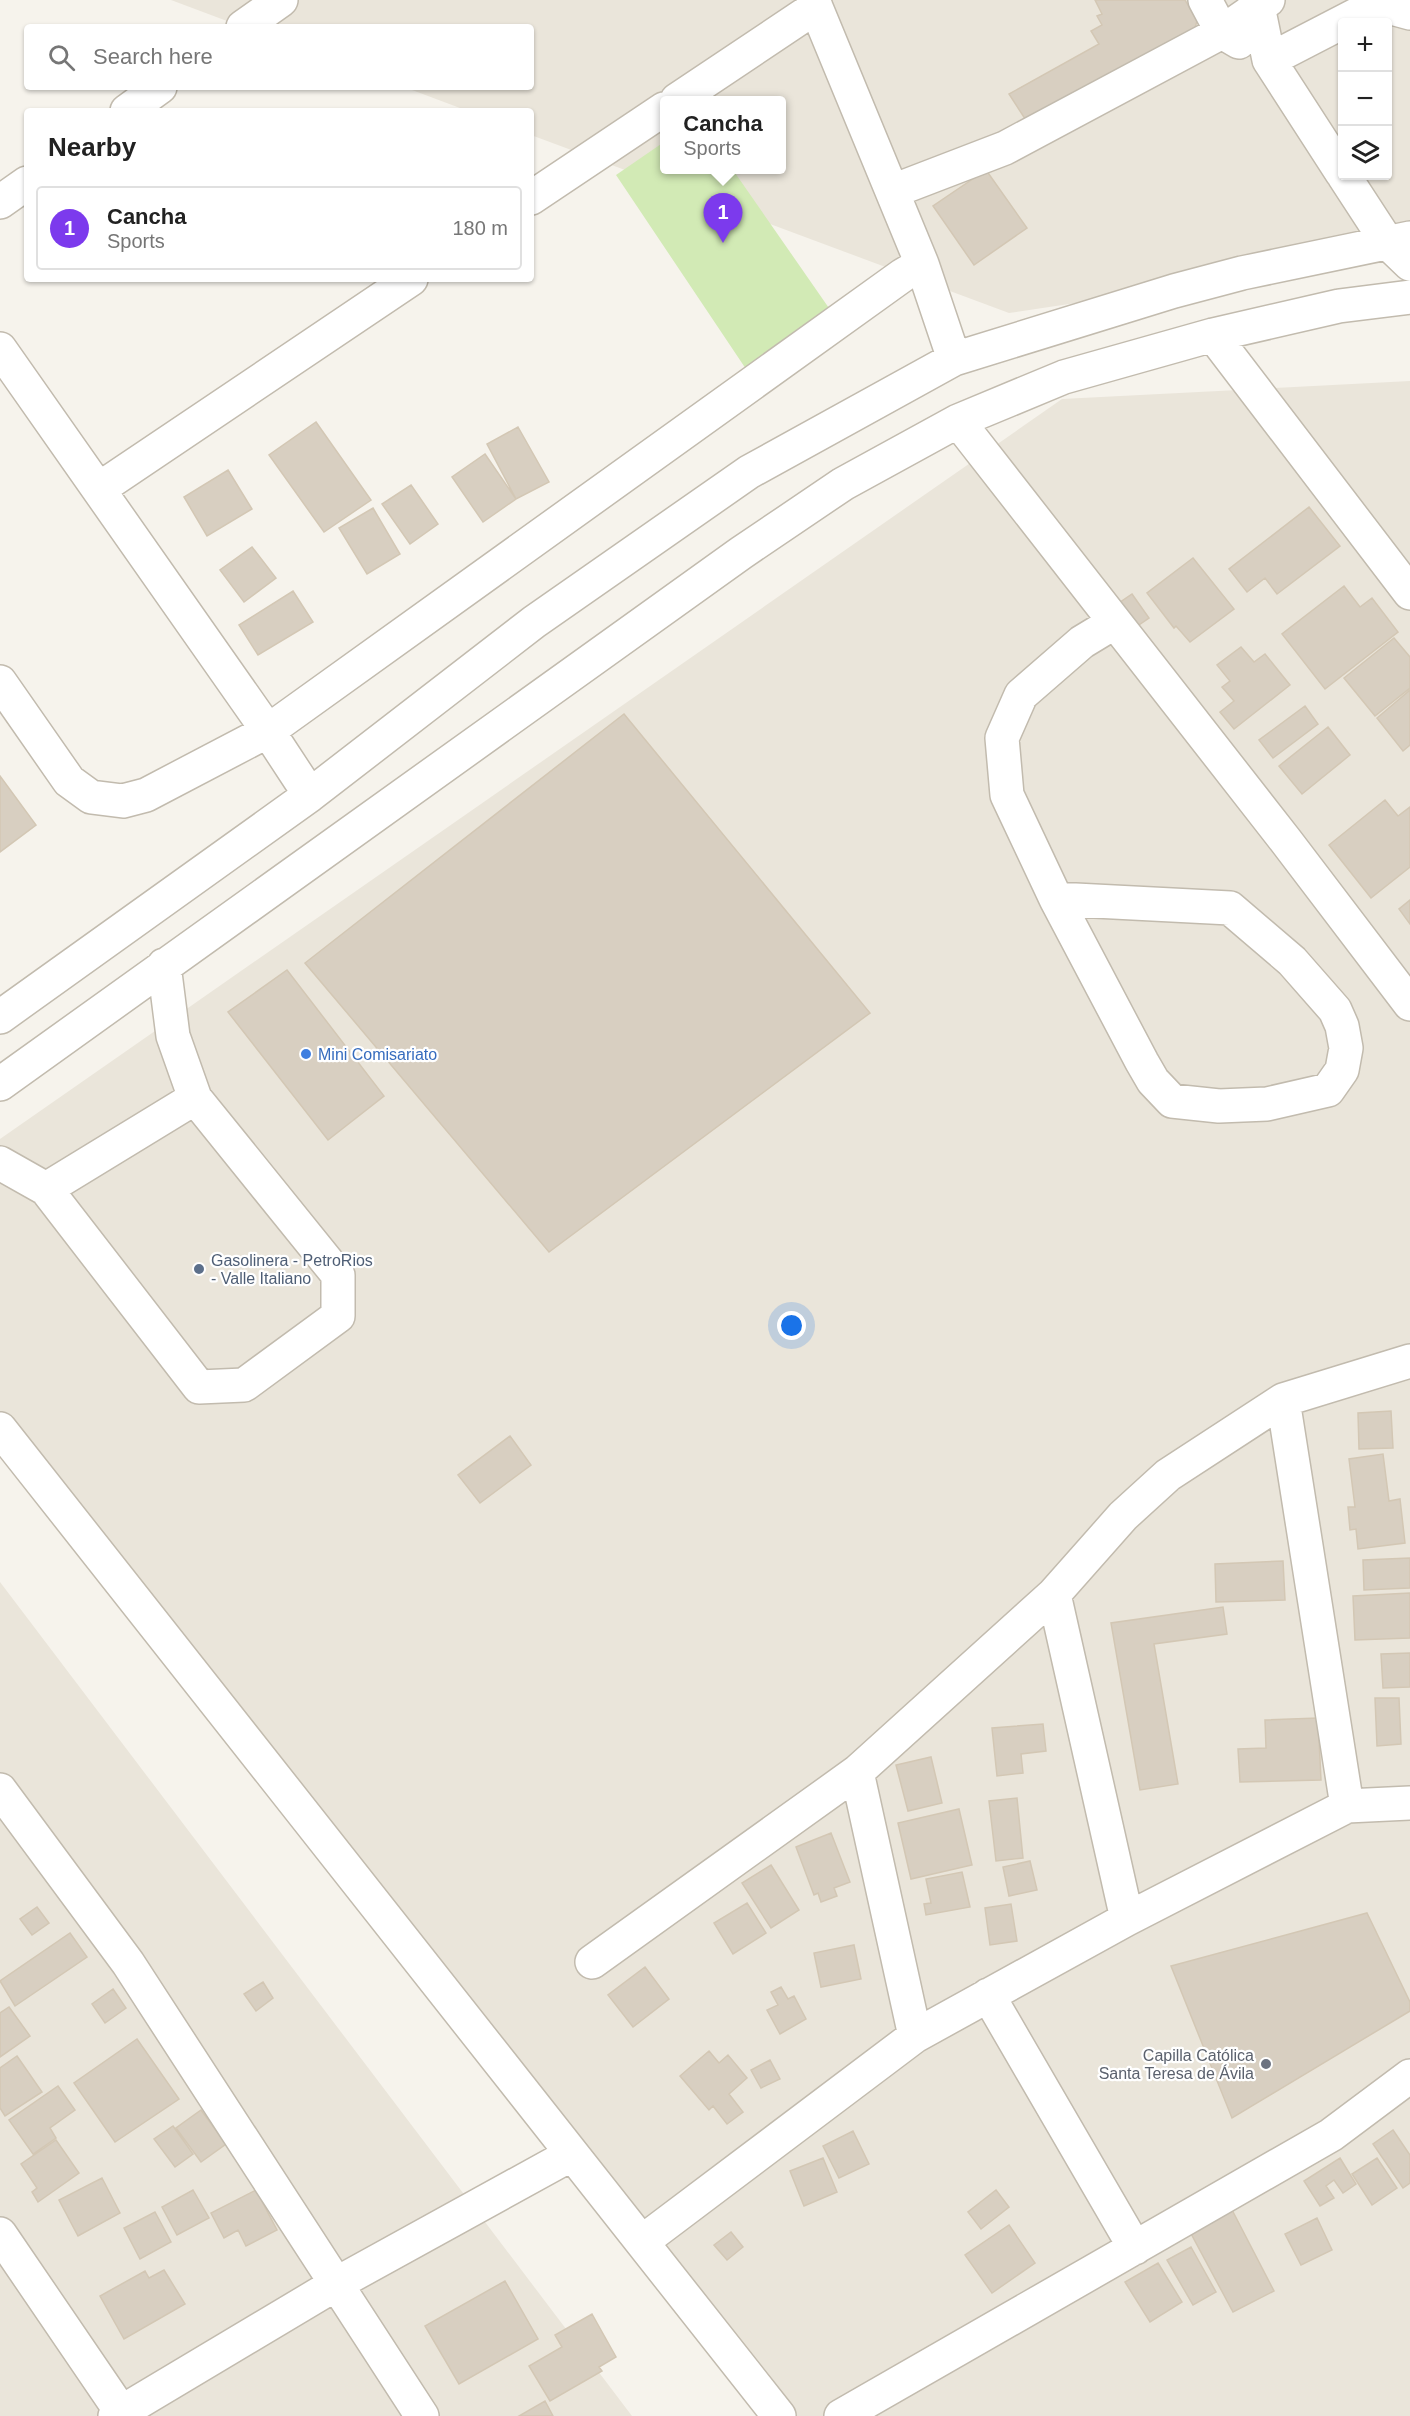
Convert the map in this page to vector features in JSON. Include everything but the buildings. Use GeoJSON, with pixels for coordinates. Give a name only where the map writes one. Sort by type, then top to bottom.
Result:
{"type":"FeatureCollection","features":[{"type":"Feature","properties":{"kind":"street"},"geometry":{"type":"LineString","coordinates":[[247,24],[281,0]]}},
{"type":"Feature","properties":{"kind":"street"},"geometry":{"type":"LineString","coordinates":[[1205,0],[1222,32],[1269,60]]}},
{"type":"Feature","properties":{"kind":"street"},"geometry":{"type":"LineString","coordinates":[[893,191],[1005,148],[1222,32],[1260,2],[1269,60],[1338,166]]}},
{"type":"Feature","properties":{"kind":"street"},"geometry":{"type":"LineString","coordinates":[[1269,60],[1381,2],[1410,13]]}},
{"type":"Feature","properties":{"kind":"street"},"geometry":{"type":"LineString","coordinates":[[683,96],[814,3],[922,264],[954,359]]}},
{"type":"Feature","properties":{"kind":"street"},"geometry":{"type":"LineString","coordinates":[[131,108],[156,90]]}},
{"type":"Feature","properties":{"kind":"street"},"geometry":{"type":"LineString","coordinates":[[534,196],[660,112]]}},
{"type":"Feature","properties":{"kind":"street"},"geometry":{"type":"LineString","coordinates":[[0,1017],[310,795],[534,622],[749,472],[954,359],[1174,291],[1242,273],[1402,248],[1348,180]]}},
{"type":"Feature","properties":{"kind":"street"},"geometry":{"type":"LineString","coordinates":[[0,202],[24,185]]}},
{"type":"Feature","properties":{"kind":"street"},"geometry":{"type":"LineString","coordinates":[[0,682],[69,781],[91,797],[123,801],[146,795],[268,731],[922,264]]}},
{"type":"Feature","properties":{"kind":"street"},"geometry":{"type":"LineString","coordinates":[[99,489],[407,282]]}},
{"type":"Feature","properties":{"kind":"street"},"geometry":{"type":"LineString","coordinates":[[0,1084],[741,553],[843,483],[958,421],[1064,377],[1213,335],[1339,306],[1410,297]]}},
{"type":"Feature","properties":{"kind":"street"},"geometry":{"type":"LineString","coordinates":[[1213,335],[1410,593]]}},
{"type":"Feature","properties":{"kind":"street"},"geometry":{"type":"LineString","coordinates":[[0,349],[268,731],[310,795]]}},
{"type":"Feature","properties":{"kind":"street"},"geometry":{"type":"LineString","coordinates":[[958,421],[1410,1004]]}},
{"type":"Feature","properties":{"kind":"street"},"geometry":{"type":"LineString","coordinates":[[1056,899],[1230,908],[1292,961],[1335,1010],[1342,1026],[1346,1048],[1342,1070],[1328,1090],[1267,1104],[1219,1106],[1172,1101],[1153,1081],[1142,1062],[1056,899],[1007,795],[1002,738],[1021,695],[1082,642],[1115,622]]}},
{"type":"Feature","properties":{"kind":"street"},"geometry":{"type":"LineString","coordinates":[[0,1163],[46,1189],[199,1387],[244,1385],[338,1316],[338,1275],[195,1098],[173,1036],[164,965]]}},
{"type":"Feature","properties":{"kind":"street"},"geometry":{"type":"LineString","coordinates":[[46,1189],[195,1098]]}},
{"type":"Feature","properties":{"kind":"street"},"geometry":{"type":"LineString","coordinates":[[592,1962],[857,1772],[1054,1594],[1124,1516],[1168,1475],[1283,1400],[1410,1361]]}},
{"type":"Feature","properties":{"kind":"street"},"geometry":{"type":"LineString","coordinates":[[1283,1400],[1347,1806]]}},
{"type":"Feature","properties":{"kind":"street"},"geometry":{"type":"LineString","coordinates":[[0,1429],[779,2416]]}},
{"type":"Feature","properties":{"kind":"street"},"geometry":{"type":"LineString","coordinates":[[1054,1594],[1127,1919]]}},
{"type":"Feature","properties":{"kind":"street"},"geometry":{"type":"LineString","coordinates":[[857,1772],[915,2036]]}},
{"type":"Feature","properties":{"kind":"street"},"geometry":{"type":"LineString","coordinates":[[0,1790],[128,1963],[422,2416]]}},
{"type":"Feature","properties":{"kind":"street"},"geometry":{"type":"LineString","coordinates":[[643,2241],[915,2036],[1127,1919],[1347,1806],[1410,1803]]}},
{"type":"Feature","properties":{"kind":"street"},"geometry":{"type":"LineString","coordinates":[[988,1995],[1135,2248]]}},
{"type":"Feature","properties":{"kind":"street"},"geometry":{"type":"LineString","coordinates":[[841,2416],[1331,2135],[1410,2076]]}},
{"type":"Feature","properties":{"kind":"street"},"geometry":{"type":"LineString","coordinates":[[0,2234],[120,2415],[336,2284],[572,2154]]}},
{"type":"Feature","properties":{"kind":"shaded area"},"geometry":{"type":"Polygon","coordinates":[[[171,0],[1410,0],[1410,262],[1329,265],[1009,313],[534,136],[534,108],[460,108],[412,90],[534,90],[534,24],[235,24],[171,0]]]}},
{"type":"Feature","properties":{"kind":"shaded area"},"geometry":{"type":"Polygon","coordinates":[[[1410,381],[1410,2416],[774,2416],[0,1429],[0,1139],[1062,399],[1410,381]]]}},
{"type":"Feature","properties":{"kind":"shaded area"},"geometry":{"type":"Polygon","coordinates":[[[0,1582],[632,2416],[0,2416],[0,1582]]]}},
{"type":"Feature","properties":{"kind":"green space"},"geometry":{"type":"Polygon","coordinates":[[[660,145],[660,174],[736,174],[831,311],[750,375],[616,175],[660,145]]]}},
{"type":"Feature","properties":{"kind":"place","name":"Cancha"},"geometry":{"type":"Point","coordinates":[723,243]}},
{"type":"Feature","properties":{"kind":"place","name":"Mini Comisariato"},"geometry":{"type":"Point","coordinates":[306,1054]}},
{"type":"Feature","properties":{"kind":"place","name":"Gasolinera - PetroRios - Valle Italiano"},"geometry":{"type":"Point","coordinates":[199,1269]}},
{"type":"Feature","properties":{"kind":"place","name":"Capilla Católica Santa Teresa de Ávila"},"geometry":{"type":"Point","coordinates":[1266,2064]}}]}
